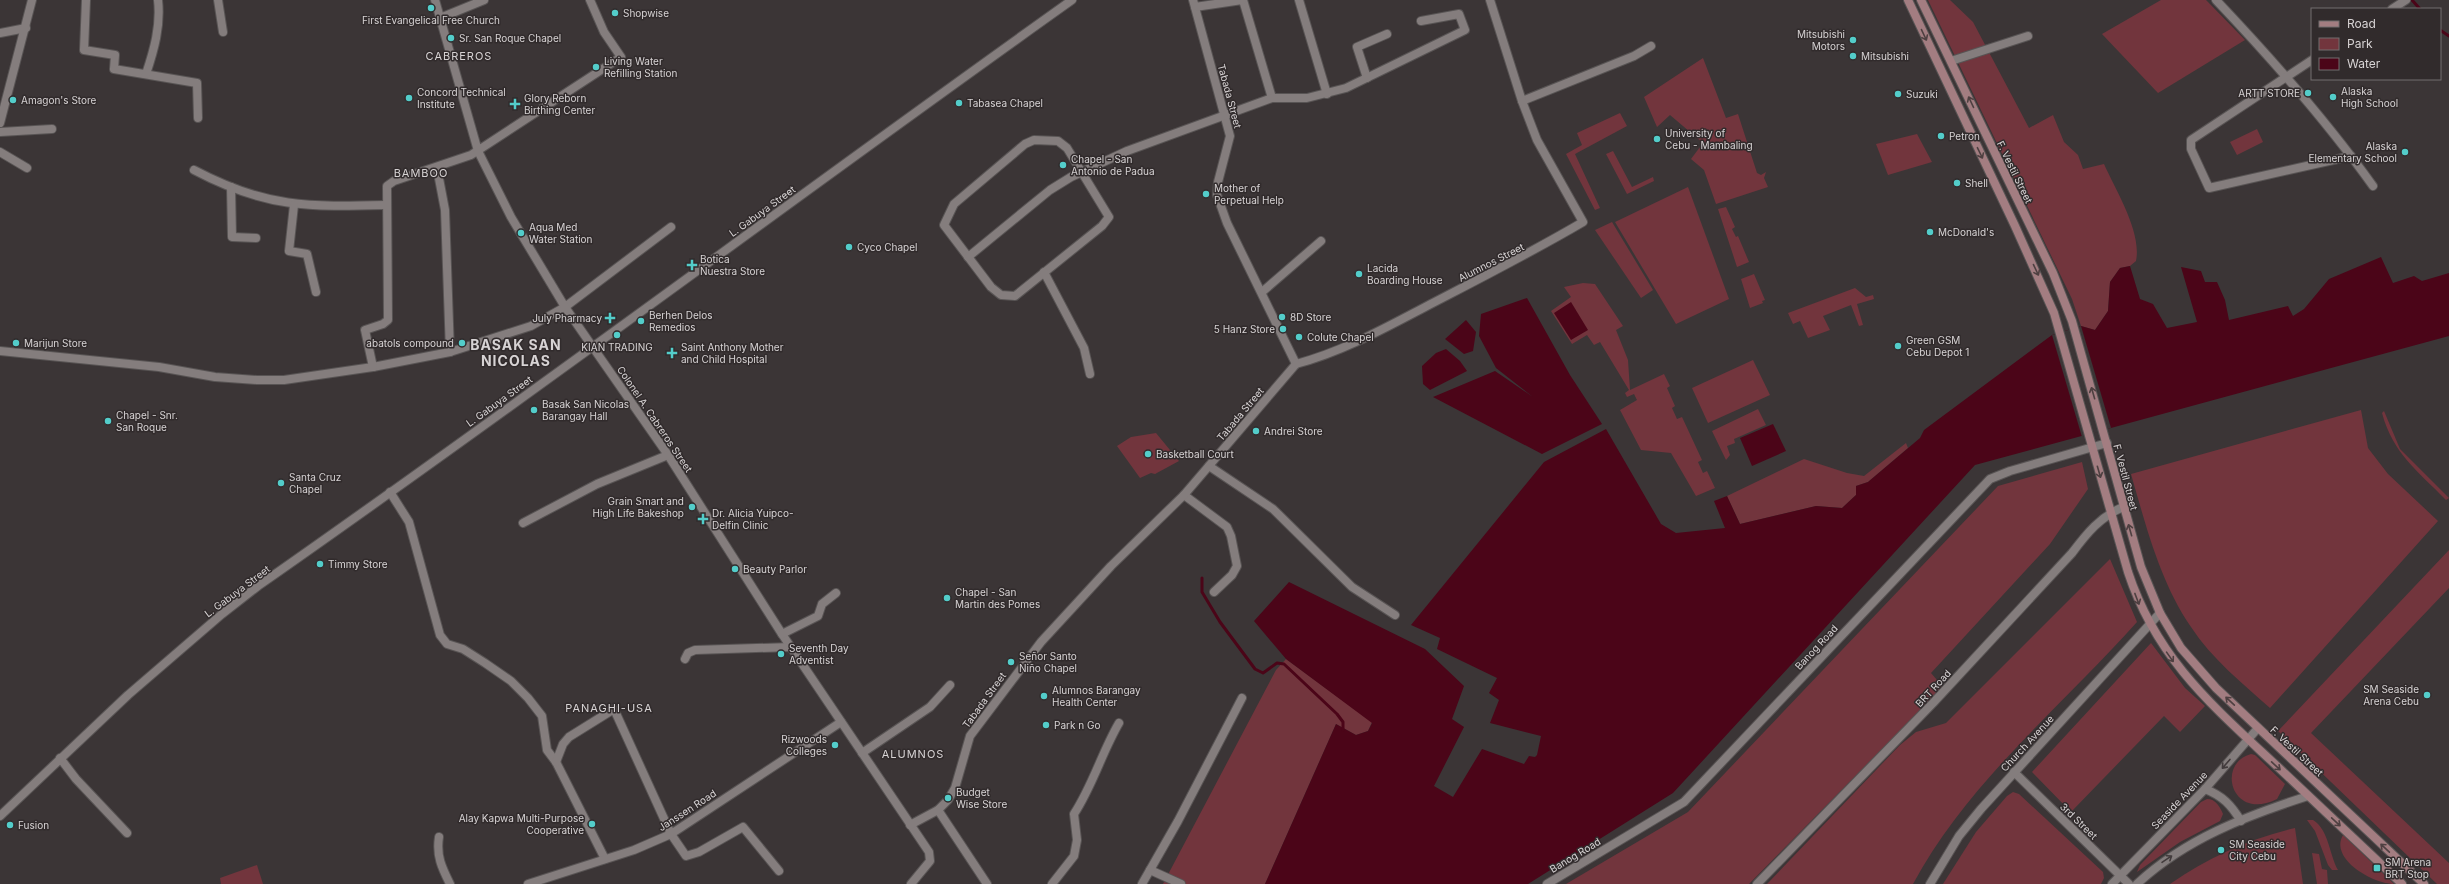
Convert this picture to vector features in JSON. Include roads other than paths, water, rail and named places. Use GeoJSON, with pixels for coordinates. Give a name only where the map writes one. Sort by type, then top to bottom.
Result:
{"type":"FeatureCollection","features":[{"type":"Feature","properties":{"kind":"main road"},"geometry":{"type":"LineString","coordinates":[[1908,0],[2054,312],[2088,435],[2138,602],[2149,624],[2188,680],[2248,739],[2402,884]]}},
{"type":"Feature","properties":{"kind":"main road","name":"F. Vestil Street"},"geometry":{"type":"LineString","coordinates":[[1922,0],[2053,273],[2075,328],[2141,567],[2160,613],[2181,648],[2198,669],[2258,728],[2424,884]]}},
{"type":"Feature","properties":{"kind":"street"},"geometry":{"type":"LineString","coordinates":[[0,123],[26,28],[32,0]]}},
{"type":"Feature","properties":{"kind":"street"},"geometry":{"type":"LineString","coordinates":[[86,0],[84,50],[115,55],[114,69],[197,83],[198,118]]}},
{"type":"Feature","properties":{"kind":"street"},"geometry":{"type":"LineString","coordinates":[[146,74],[155,47],[159,12],[158,0]]}},
{"type":"Feature","properties":{"kind":"street"},"geometry":{"type":"LineString","coordinates":[[218,0],[223,32]]}},
{"type":"Feature","properties":{"kind":"street","name":"Colonel A. Cabreros Street"},"geometry":{"type":"LineString","coordinates":[[435,0],[478,150],[511,217],[565,307],[668,455],[782,634],[929,852],[930,861],[911,884]]}},
{"type":"Feature","properties":{"kind":"street"},"geometry":{"type":"LineString","coordinates":[[440,18],[484,0]]}},
{"type":"Feature","properties":{"kind":"street"},"geometry":{"type":"LineString","coordinates":[[373,367],[365,330],[383,324],[388,320],[387,186],[394,181],[437,168],[478,150],[621,57],[604,32],[590,0]]}},
{"type":"Feature","properties":{"kind":"street","name":"L. Gabuya Street"},"geometry":{"type":"LineString","coordinates":[[0,816],[123,700],[222,614],[709,263],[877,138],[1072,0]]}},
{"type":"Feature","properties":{"kind":"street"},"geometry":{"type":"LineString","coordinates":[[1194,4],[1243,0],[1272,98]]}},
{"type":"Feature","properties":{"kind":"street"},"geometry":{"type":"LineString","coordinates":[[1299,0],[1327,94]]}},
{"type":"Feature","properties":{"kind":"street"},"geometry":{"type":"LineString","coordinates":[[1490,0],[1522,101],[1634,56],[1651,46]]}},
{"type":"Feature","properties":{"kind":"street"},"geometry":{"type":"LineString","coordinates":[[2216,0],[2286,77],[2351,156],[2373,186]]}},
{"type":"Feature","properties":{"kind":"street"},"geometry":{"type":"LineString","coordinates":[[2394,8],[2406,0]]}},
{"type":"Feature","properties":{"kind":"street","name":"Tabada Street"},"geometry":{"type":"LineString","coordinates":[[910,825],[938,810],[948,800],[955,788],[970,736],[1022,666],[1111,566],[1184,495],[1296,364],[1262,292],[1226,223],[1217,195],[1218,182],[1230,136],[1194,4]]}},
{"type":"Feature","properties":{"kind":"street"},"geometry":{"type":"LineString","coordinates":[[968,257],[1050,190],[1082,172],[1127,151],[1272,98],[1307,98],[1346,88],[1465,30],[1459,14],[1421,21]]}},
{"type":"Feature","properties":{"kind":"street"},"geometry":{"type":"LineString","coordinates":[[0,33],[26,28]]}},
{"type":"Feature","properties":{"kind":"street"},"geometry":{"type":"LineString","coordinates":[[1367,78],[1357,47],[1387,34]]}},
{"type":"Feature","properties":{"kind":"street"},"geometry":{"type":"LineString","coordinates":[[1951,61],[2028,36]]}},
{"type":"Feature","properties":{"kind":"street"},"geometry":{"type":"LineString","coordinates":[[2311,61],[2191,140],[2191,149],[2209,188],[2351,156]]}},
{"type":"Feature","properties":{"kind":"street","name":"Alumnos Street"},"geometry":{"type":"LineString","coordinates":[[1296,364],[1321,357],[1384,328],[1532,252],[1583,222],[1537,140],[1522,101]]}},
{"type":"Feature","properties":{"kind":"street"},"geometry":{"type":"LineString","coordinates":[[0,132],[52,129]]}},
{"type":"Feature","properties":{"kind":"street"},"geometry":{"type":"LineString","coordinates":[[1034,140],[1058,142],[1067,148],[1082,172],[1109,217],[1102,226],[1014,296],[1000,295],[991,287],[944,225],[954,204],[1025,144],[1034,140]]}},
{"type":"Feature","properties":{"kind":"street"},"geometry":{"type":"LineString","coordinates":[[0,152],[27,168]]}},
{"type":"Feature","properties":{"kind":"street"},"geometry":{"type":"LineString","coordinates":[[437,168],[445,210],[450,352]]}},
{"type":"Feature","properties":{"kind":"street"},"geometry":{"type":"LineString","coordinates":[[194,170],[231,188],[248,194],[294,205],[316,207],[387,205]]}},
{"type":"Feature","properties":{"kind":"street"},"geometry":{"type":"LineString","coordinates":[[231,188],[232,237],[256,238]]}},
{"type":"Feature","properties":{"kind":"street"},"geometry":{"type":"LineString","coordinates":[[294,205],[289,251],[306,254],[316,292]]}},
{"type":"Feature","properties":{"kind":"street"},"geometry":{"type":"LineString","coordinates":[[0,351],[159,367],[215,377],[257,380],[284,380],[373,367],[450,352],[515,333],[565,307],[671,227]]}},
{"type":"Feature","properties":{"kind":"street"},"geometry":{"type":"LineString","coordinates":[[1262,292],[1321,241]]}},
{"type":"Feature","properties":{"kind":"street"},"geometry":{"type":"LineString","coordinates":[[1044,272],[1084,348],[1090,374]]}},
{"type":"Feature","properties":{"kind":"street","name":"Banog Road"},"geometry":{"type":"LineString","coordinates":[[1547,884],[1684,802],[1990,479],[2106,443]]}},
{"type":"Feature","properties":{"kind":"street"},"geometry":{"type":"LineString","coordinates":[[523,523],[597,484],[668,455]]}},
{"type":"Feature","properties":{"kind":"street"},"geometry":{"type":"LineString","coordinates":[[1209,466],[1273,509],[1352,587],[1395,615]]}},
{"type":"Feature","properties":{"kind":"street"},"geometry":{"type":"LineString","coordinates":[[390,492],[408,522],[440,635],[447,644],[463,649],[511,681],[528,698],[542,716],[547,750],[556,762],[605,859]]}},
{"type":"Feature","properties":{"kind":"street"},"geometry":{"type":"LineString","coordinates":[[1184,495],[1227,527],[1231,536],[1237,566],[1232,575],[1214,592]]}},
{"type":"Feature","properties":{"kind":"street","name":"BRT Road"},"geometry":{"type":"LineString","coordinates":[[1757,884],[1933,703],[2072,553],[2090,528],[2111,512],[2124,507]]}},
{"type":"Feature","properties":{"kind":"street"},"geometry":{"type":"LineString","coordinates":[[782,634],[818,616],[822,604],[836,593]]}},
{"type":"Feature","properties":{"kind":"street","name":"Church Avenue"},"geometry":{"type":"LineString","coordinates":[[1930,884],[1959,836],[2014,772],[2160,613]]}},
{"type":"Feature","properties":{"kind":"street"},"geometry":{"type":"LineString","coordinates":[[685,659],[688,654],[695,650],[791,647]]}},
{"type":"Feature","properties":{"kind":"street"},"geometry":{"type":"LineString","coordinates":[[862,753],[930,707],[950,685]]}},
{"type":"Feature","properties":{"kind":"street"},"geometry":{"type":"LineString","coordinates":[[1142,884],[1203,776],[1242,698]]}},
{"type":"Feature","properties":{"kind":"street"},"geometry":{"type":"LineString","coordinates":[[556,762],[563,744],[569,737],[614,709],[671,834],[686,856],[690,856],[743,827],[779,871]]}},
{"type":"Feature","properties":{"kind":"street","name":"Janssen Road"},"geometry":{"type":"LineString","coordinates":[[528,884],[634,850],[671,834],[841,722]]}},
{"type":"Feature","properties":{"kind":"street"},"geometry":{"type":"LineString","coordinates":[[1052,884],[1074,856],[1078,840],[1074,814],[1084,800],[1097,766],[1119,723]]}},
{"type":"Feature","properties":{"kind":"street","name":"Seaside Avenue"},"geometry":{"type":"LineString","coordinates":[[2112,884],[2205,788],[2258,728]]}},
{"type":"Feature","properties":{"kind":"street"},"geometry":{"type":"LineString","coordinates":[[60,758],[76,779],[127,833]]}},
{"type":"Feature","properties":{"kind":"street","name":"3rd Street"},"geometry":{"type":"LineString","coordinates":[[2014,772],[2129,884]]}},
{"type":"Feature","properties":{"kind":"street"},"geometry":{"type":"LineString","coordinates":[[2205,788],[2218,794],[2229,802],[2241,821]]}},
{"type":"Feature","properties":{"kind":"street"},"geometry":{"type":"LineString","coordinates":[[2138,884],[2160,863],[2193,842],[2241,821],[2308,796]]}},
{"type":"Feature","properties":{"kind":"street"},"geometry":{"type":"LineString","coordinates":[[938,810],[987,884]]}},
{"type":"Feature","properties":{"kind":"street"},"geometry":{"type":"LineString","coordinates":[[439,837],[437,849],[439,861],[450,884]]}},
{"type":"Feature","properties":{"kind":"street"},"geometry":{"type":"LineString","coordinates":[[1150,870],[1181,884]]}},
{"type":"Feature","properties":{"kind":"water"},"geometry":{"type":"Polygon","coordinates":[[[2381,257],[2393,283],[2414,276],[2422,281],[2449,273],[2449,336],[1975,465],[1673,793],[1528,884],[1265,884],[1336,724],[1356,735],[1368,731],[1372,723],[1286,659],[1254,621],[1289,582],[1425,649],[1464,686],[1452,719],[1464,727],[1434,786],[1453,797],[1482,749],[1524,764],[1529,756],[1535,757],[1537,755],[1541,736],[1490,723],[1499,700],[1489,693],[1497,678],[1437,649],[1440,638],[1411,625],[1544,462],[1606,429],[1661,524],[1676,533],[1725,528],[1714,501],[1727,496],[1740,524],[1816,506],[1842,508],[1856,495],[1856,486],[1868,482],[1920,438],[1924,430],[2052,335],[2081,326],[2095,330],[2108,311],[2110,282],[2120,268],[2130,266],[2140,299],[2153,304],[2167,328],[2197,322],[2181,267],[2201,271],[2205,282],[2217,282],[2225,300],[2229,320],[2288,306],[2293,316],[2304,309],[2329,279],[2381,257]]]}},
{"type":"Feature","properties":{"kind":"water"},"geometry":{"type":"Polygon","coordinates":[[[1527,298],[1570,375],[1602,424],[1542,454],[1433,397],[1495,371],[1533,397],[1496,368],[1479,336],[1481,314],[1527,298]]]}},
{"type":"Feature","properties":{"kind":"water"},"geometry":{"type":"Polygon","coordinates":[[[1571,302],[1588,330],[1571,340],[1554,313],[1571,302]]]}},
{"type":"Feature","properties":{"kind":"water"},"geometry":{"type":"Polygon","coordinates":[[[1466,320],[1476,332],[1473,351],[1464,354],[1445,339],[1466,320]]]}},
{"type":"Feature","properties":{"kind":"water"},"geometry":{"type":"Polygon","coordinates":[[[1446,349],[1460,361],[1467,371],[1430,390],[1423,384],[1422,366],[1436,353],[1446,349]]]}},
{"type":"Feature","properties":{"kind":"water"},"geometry":{"type":"Polygon","coordinates":[[[1773,424],[1786,451],[1752,466],[1740,438],[1773,424]]]}},
{"type":"Feature","properties":{"kind":"waterway"},"geometry":{"type":"LineString","coordinates":[[2412,0],[2419,8]]}},
{"type":"Feature","properties":{"kind":"waterway"},"geometry":{"type":"LineString","coordinates":[[2441,31],[2449,36]]}},
{"type":"Feature","properties":{"kind":"waterway"},"geometry":{"type":"LineString","coordinates":[[1202,578],[1202,592],[1220,622],[1255,669],[1263,673],[1277,663],[1284,664],[1337,714],[1343,722],[1343,730]]}},
{"type":"Feature","properties":{"kind":"place","name":"First Evangelical Free Church"},"geometry":{"type":"Point","coordinates":[431,8]}},
{"type":"Feature","properties":{"kind":"place","name":"Shopwise"},"geometry":{"type":"Point","coordinates":[615,13]}},
{"type":"Feature","properties":{"kind":"place","name":"Sr. San Roque Chapel"},"geometry":{"type":"Point","coordinates":[451,38]}},
{"type":"Feature","properties":{"kind":"place","name":"Mitsubishi Motors"},"geometry":{"type":"Point","coordinates":[1853,40]}},
{"type":"Feature","properties":{"kind":"place","name":"Mitsubishi"},"geometry":{"type":"Point","coordinates":[1853,56]}},
{"type":"Feature","properties":{"kind":"place","name":"Living Water Refilling Station"},"geometry":{"type":"Point","coordinates":[596,67]}},
{"type":"Feature","properties":{"kind":"place","name":"ARTT STORE"},"geometry":{"type":"Point","coordinates":[2308,93]}},
{"type":"Feature","properties":{"kind":"place","name":"Suzuki"},"geometry":{"type":"Point","coordinates":[1898,94]}},
{"type":"Feature","properties":{"kind":"place","name":"Alaska High School"},"geometry":{"type":"Point","coordinates":[2333,97]}},
{"type":"Feature","properties":{"kind":"place","name":"Concord Technical Institute"},"geometry":{"type":"Point","coordinates":[409,98]}},
{"type":"Feature","properties":{"kind":"place","name":"Amagon's Store"},"geometry":{"type":"Point","coordinates":[13,100]}},
{"type":"Feature","properties":{"kind":"place","name":"Tabasea Chapel"},"geometry":{"type":"Point","coordinates":[959,103]}},
{"type":"Feature","properties":{"kind":"place","name":"Glory Reborn Birthing Center"},"geometry":{"type":"Point","coordinates":[515,104]}},
{"type":"Feature","properties":{"kind":"place","name":"Petron"},"geometry":{"type":"Point","coordinates":[1941,136]}},
{"type":"Feature","properties":{"kind":"place","name":"University of Cebu - Mambaling"},"geometry":{"type":"Point","coordinates":[1657,139]}},
{"type":"Feature","properties":{"kind":"place","name":"Alaska Elementary School"},"geometry":{"type":"Point","coordinates":[2405,152]}},
{"type":"Feature","properties":{"kind":"place","name":"Chapel - San Antonio de Padua"},"geometry":{"type":"Point","coordinates":[1063,165]}},
{"type":"Feature","properties":{"kind":"place","name":"Shell"},"geometry":{"type":"Point","coordinates":[1957,183]}},
{"type":"Feature","properties":{"kind":"place","name":"Mother of Perpetual Help"},"geometry":{"type":"Point","coordinates":[1206,194]}},
{"type":"Feature","properties":{"kind":"place","name":"McDonald's"},"geometry":{"type":"Point","coordinates":[1930,232]}},
{"type":"Feature","properties":{"kind":"place","name":"Aqua Med Water Station"},"geometry":{"type":"Point","coordinates":[521,233]}},
{"type":"Feature","properties":{"kind":"place","name":"Cyco Chapel"},"geometry":{"type":"Point","coordinates":[849,247]}},
{"type":"Feature","properties":{"kind":"place","name":"Botica Nuestra Store"},"geometry":{"type":"Point","coordinates":[692,265]}},
{"type":"Feature","properties":{"kind":"place","name":"Lacida Boarding House"},"geometry":{"type":"Point","coordinates":[1359,274]}},
{"type":"Feature","properties":{"kind":"place","name":"8D Store"},"geometry":{"type":"Point","coordinates":[1282,317]}},
{"type":"Feature","properties":{"kind":"place","name":"July Pharmacy"},"geometry":{"type":"Point","coordinates":[610,318]}},
{"type":"Feature","properties":{"kind":"place","name":"Berhen Delos Remedios"},"geometry":{"type":"Point","coordinates":[641,321]}},
{"type":"Feature","properties":{"kind":"place","name":"5 Hanz Store"},"geometry":{"type":"Point","coordinates":[1283,329]}},
{"type":"Feature","properties":{"kind":"place","name":"KIAN TRADING"},"geometry":{"type":"Point","coordinates":[617,335]}},
{"type":"Feature","properties":{"kind":"place","name":"Colute Chapel"},"geometry":{"type":"Point","coordinates":[1299,337]}},
{"type":"Feature","properties":{"kind":"place","name":"Marijun Store"},"geometry":{"type":"Point","coordinates":[16,343]}},
{"type":"Feature","properties":{"kind":"place","name":"abatols compound"},"geometry":{"type":"Point","coordinates":[462,343]}},
{"type":"Feature","properties":{"kind":"place","name":"Green GSM Cebu Depot 1"},"geometry":{"type":"Point","coordinates":[1898,346]}},
{"type":"Feature","properties":{"kind":"place","name":"Saint Anthony Mother and Child Hospital"},"geometry":{"type":"Point","coordinates":[672,353]}},
{"type":"Feature","properties":{"kind":"place","name":"Basak San Nicolas Barangay Hall"},"geometry":{"type":"Point","coordinates":[534,410]}},
{"type":"Feature","properties":{"kind":"place","name":"Chapel - Snr. San Roque"},"geometry":{"type":"Point","coordinates":[108,421]}},
{"type":"Feature","properties":{"kind":"place","name":"Andrei Store"},"geometry":{"type":"Point","coordinates":[1256,431]}},
{"type":"Feature","properties":{"kind":"place","name":"Basketball Court"},"geometry":{"type":"Point","coordinates":[1148,454]}},
{"type":"Feature","properties":{"kind":"place","name":"Santa Cruz Chapel"},"geometry":{"type":"Point","coordinates":[281,483]}},
{"type":"Feature","properties":{"kind":"place","name":"Grain Smart and High Life Bakeshop"},"geometry":{"type":"Point","coordinates":[692,507]}},
{"type":"Feature","properties":{"kind":"place","name":"Dr. Alicia Yuipco- Delfin Clinic"},"geometry":{"type":"Point","coordinates":[703,519]}},
{"type":"Feature","properties":{"kind":"place","name":"Timmy Store"},"geometry":{"type":"Point","coordinates":[320,564]}},
{"type":"Feature","properties":{"kind":"place","name":"Beauty Parlor"},"geometry":{"type":"Point","coordinates":[735,569]}},
{"type":"Feature","properties":{"kind":"place","name":"Chapel - San Martin des Pomes"},"geometry":{"type":"Point","coordinates":[947,598]}},
{"type":"Feature","properties":{"kind":"place","name":"Seventh Day Adventist"},"geometry":{"type":"Point","coordinates":[781,654]}},
{"type":"Feature","properties":{"kind":"place","name":"Señor Santo Niño Chapel"},"geometry":{"type":"Point","coordinates":[1011,662]}},
{"type":"Feature","properties":{"kind":"place","name":"SM Seaside Arena Cebu"},"geometry":{"type":"Point","coordinates":[2427,695]}},
{"type":"Feature","properties":{"kind":"place","name":"Alumnos Barangay Health Center"},"geometry":{"type":"Point","coordinates":[1044,696]}},
{"type":"Feature","properties":{"kind":"place","name":"Park n Go"},"geometry":{"type":"Point","coordinates":[1046,725]}},
{"type":"Feature","properties":{"kind":"place","name":"Rizwoods Colleges"},"geometry":{"type":"Point","coordinates":[835,745]}},
{"type":"Feature","properties":{"kind":"place","name":"Budget Wise Store"},"geometry":{"type":"Point","coordinates":[948,798]}},
{"type":"Feature","properties":{"kind":"place","name":"Alay Kapwa Multi-Purpose Cooperative"},"geometry":{"type":"Point","coordinates":[592,824]}},
{"type":"Feature","properties":{"kind":"place","name":"Fusion"},"geometry":{"type":"Point","coordinates":[10,825]}},
{"type":"Feature","properties":{"kind":"place","name":"SM Seaside City Cebu"},"geometry":{"type":"Point","coordinates":[2221,850]}},
{"type":"Feature","properties":{"kind":"place","name":"SM Arena BRT Stop"},"geometry":{"type":"Point","coordinates":[2377,868]}},
{"type":"Feature","properties":{"kind":"district","name":"CABREROS"},"geometry":{"type":"Point","coordinates":[459,56]}},
{"type":"Feature","properties":{"kind":"district","name":"BAMBOO"},"geometry":{"type":"Point","coordinates":[421,173]}},
{"type":"Feature","properties":{"kind":"district","name":"BASAK SAN NICOLAS"},"geometry":{"type":"Point","coordinates":[516,352]}},
{"type":"Feature","properties":{"kind":"district","name":"PANAGHI-USA"},"geometry":{"type":"Point","coordinates":[609,708]}},
{"type":"Feature","properties":{"kind":"district","name":"ALUMNOS"},"geometry":{"type":"Point","coordinates":[913,754]}}]}
